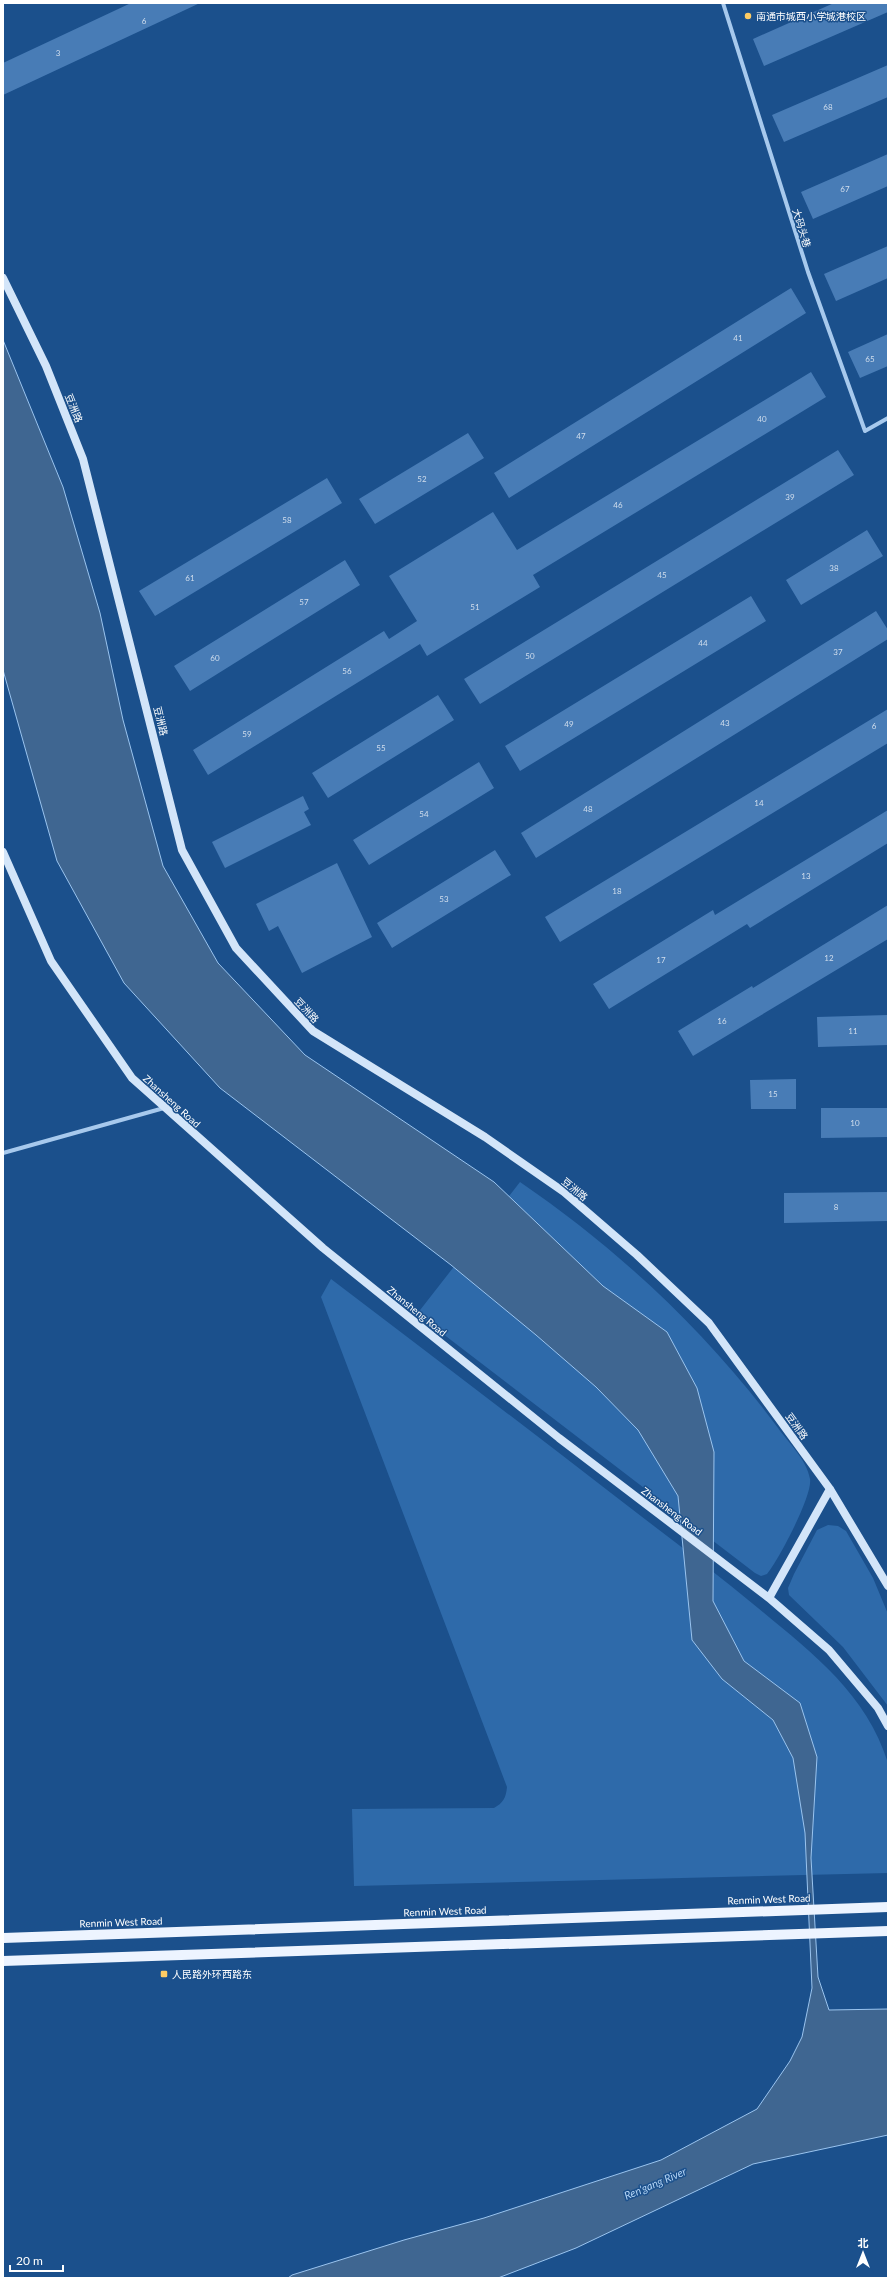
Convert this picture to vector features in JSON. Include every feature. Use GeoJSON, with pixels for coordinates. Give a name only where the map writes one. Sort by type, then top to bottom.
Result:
{"type":"FeatureCollection","features":[{"type":"Feature","properties":{"kind":"main road","name":"Renmin West Road"},"geometry":{"type":"LineString","coordinates":[[3,1938],[888,1907]]}},
{"type":"Feature","properties":{"kind":"main road"},"geometry":{"type":"LineString","coordinates":[[3,1961],[888,1932]]}},
{"type":"Feature","properties":{"kind":"street","name":"大码头巷"},"geometry":{"type":"LineString","coordinates":[[723,3],[808,272],[865,431],[888,418]]}},
{"type":"Feature","properties":{"kind":"street","name":"豆洲路"},"geometry":{"type":"LineString","coordinates":[[3,278],[46,366],[83,458],[182,850],[236,948],[313,1031],[485,1138],[564,1192],[637,1255],[709,1323],[830,1489],[888,1586]]}},
{"type":"Feature","properties":{"kind":"street","name":"Zhansheng Road"},"geometry":{"type":"LineString","coordinates":[[3,852],[51,961],[132,1078],[323,1248],[559,1438],[769,1598],[829,1650],[878,1708],[888,1726]]}},
{"type":"Feature","properties":{"kind":"street"},"geometry":{"type":"LineString","coordinates":[[3,1153],[164,1108]]}},
{"type":"Feature","properties":{"kind":"street"},"geometry":{"type":"LineString","coordinates":[[769,1598],[830,1489]]}},
{"type":"Feature","properties":{"kind":"shaded area"},"geometry":{"type":"Polygon","coordinates":[[[520,1182],[592,1235],[659,1294],[722,1358],[801,1458],[810,1479],[806,1499],[794,1528],[767,1574],[761,1576],[755,1573],[417,1314],[520,1182]]]}},
{"type":"Feature","properties":{"kind":"shaded area"},"geometry":{"type":"Polygon","coordinates":[[[331,1279],[722,1578],[798,1641],[835,1676],[866,1716],[878,1738],[888,1763],[888,1873],[354,1886],[352,1809],[494,1808],[504,1800],[507,1787],[321,1297],[331,1279]]]}},
{"type":"Feature","properties":{"kind":"shaded area"},"geometry":{"type":"Polygon","coordinates":[[[828,1525],[838,1526],[846,1531],[873,1578],[888,1614],[888,1706],[843,1647],[789,1595],[788,1588],[794,1574],[817,1530],[828,1525]]]}},
{"type":"Feature","properties":{"kind":"water","name":"Ren'gang River"},"geometry":{"type":"Polygon","coordinates":[[[3,340],[63,487],[100,613],[123,720],[163,866],[218,963],[305,1055],[494,1182],[603,1286],[667,1332],[697,1388],[714,1452],[713,1601],[744,1661],[800,1703],[817,1757],[811,1858],[818,1977],[829,2010],[888,2009],[888,2135],[753,2164],[576,2248],[498,2278],[288,2278],[292,2275],[404,2240],[484,2218],[661,2160],[757,2109],[790,2061],[802,2037],[812,1988],[805,1833],[793,1758],[773,1720],[722,1679],[692,1640],[678,1496],[638,1430],[596,1387],[451,1265],[220,1088],[124,983],[57,861],[3,670],[3,340]]]}},
{"type":"Feature","properties":{"kind":"building"},"geometry":{"type":"Polygon","coordinates":[[[131,3],[200,3],[3,95],[3,63],[131,3]]]}},
{"type":"Feature","properties":{"kind":"building"},"geometry":{"type":"Polygon","coordinates":[[[834,3],[888,3],[888,12],[764,66],[753,39],[834,3]]]}},
{"type":"Feature","properties":{"kind":"building"},"geometry":{"type":"Polygon","coordinates":[[[888,65],[888,97],[784,142],[772,115],[888,65]]]}},
{"type":"Feature","properties":{"kind":"building"},"geometry":{"type":"Polygon","coordinates":[[[888,154],[888,186],[813,219],[801,192],[888,154]]]}},
{"type":"Feature","properties":{"kind":"building"},"geometry":{"type":"Polygon","coordinates":[[[888,246],[888,278],[836,301],[824,274],[888,246]]]}},
{"type":"Feature","properties":{"kind":"building"},"geometry":{"type":"Polygon","coordinates":[[[791,288],[806,313],[509,498],[494,473],[791,288]]]}},
{"type":"Feature","properties":{"kind":"building"},"geometry":{"type":"Polygon","coordinates":[[[888,334],[888,366],[860,378],[848,352],[888,334]]]}},
{"type":"Feature","properties":{"kind":"building"},"geometry":{"type":"Polygon","coordinates":[[[811,372],[826,397],[533,575],[540,587],[427,656],[420,644],[208,775],[193,750],[384,631],[389,639],[417,621],[389,576],[493,512],[517,550],[811,372]]]}},
{"type":"Feature","properties":{"kind":"building"},"geometry":{"type":"Polygon","coordinates":[[[468,433],[484,458],[375,524],[359,499],[468,433]]]}},
{"type":"Feature","properties":{"kind":"building"},"geometry":{"type":"Polygon","coordinates":[[[838,450],[854,475],[480,704],[464,679],[838,450]]]}},
{"type":"Feature","properties":{"kind":"building"},"geometry":{"type":"Polygon","coordinates":[[[327,478],[342,503],[155,616],[139,591],[327,478]]]}},
{"type":"Feature","properties":{"kind":"building"},"geometry":{"type":"Polygon","coordinates":[[[867,530],[883,556],[801,605],[786,580],[867,530]]]}},
{"type":"Feature","properties":{"kind":"building"},"geometry":{"type":"Polygon","coordinates":[[[345,560],[360,585],[190,691],[174,666],[345,560]]]}},
{"type":"Feature","properties":{"kind":"building"},"geometry":{"type":"Polygon","coordinates":[[[751,596],[766,621],[520,771],[505,746],[751,596]]]}},
{"type":"Feature","properties":{"kind":"building"},"geometry":{"type":"Polygon","coordinates":[[[876,611],[888,630],[888,639],[536,858],[521,833],[876,611]]]}},
{"type":"Feature","properties":{"kind":"building"},"geometry":{"type":"Polygon","coordinates":[[[438,695],[454,720],[328,798],[312,773],[438,695]]]}},
{"type":"Feature","properties":{"kind":"building"},"geometry":{"type":"Polygon","coordinates":[[[888,709],[888,743],[560,942],[545,917],[888,709]]]}},
{"type":"Feature","properties":{"kind":"building"},"geometry":{"type":"Polygon","coordinates":[[[479,762],[494,788],[369,865],[353,840],[479,762]]]}},
{"type":"Feature","properties":{"kind":"building"},"geometry":{"type":"Polygon","coordinates":[[[303,796],[309,809],[304,812],[311,825],[225,868],[212,842],[303,796]]]}},
{"type":"Feature","properties":{"kind":"building"},"geometry":{"type":"Polygon","coordinates":[[[888,810],[888,843],[750,928],[747,924],[609,1009],[593,984],[713,910],[715,915],[888,810]]]}},
{"type":"Feature","properties":{"kind":"building"},"geometry":{"type":"Polygon","coordinates":[[[495,850],[511,875],[392,948],[377,923],[495,850]]]}},
{"type":"Feature","properties":{"kind":"building"},"geometry":{"type":"Polygon","coordinates":[[[337,863],[372,937],[302,973],[278,926],[269,931],[256,904],[337,863]]]}},
{"type":"Feature","properties":{"kind":"building"},"geometry":{"type":"Polygon","coordinates":[[[888,905],[888,939],[693,1056],[678,1031],[752,986],[753,988],[888,905]]]}},
{"type":"Feature","properties":{"kind":"building"},"geometry":{"type":"Polygon","coordinates":[[[888,1015],[888,1045],[818,1047],[817,1017],[888,1015]]]}},
{"type":"Feature","properties":{"kind":"building"},"geometry":{"type":"Polygon","coordinates":[[[796,1079],[796,1109],[751,1109],[750,1080],[796,1079]]]}},
{"type":"Feature","properties":{"kind":"building"},"geometry":{"type":"Polygon","coordinates":[[[821,1108],[888,1108],[888,1137],[821,1138],[821,1108]]]}},
{"type":"Feature","properties":{"kind":"building"},"geometry":{"type":"Polygon","coordinates":[[[888,1192],[888,1221],[784,1223],[784,1193],[888,1192]]]}},
{"type":"Feature","properties":{"kind":"place","name":"南通市城西小学城港校区"},"geometry":{"type":"Point","coordinates":[748,16]}},
{"type":"Feature","properties":{"kind":"place","name":"人民路外环西路东"},"geometry":{"type":"Point","coordinates":[164,1974]}}]}
